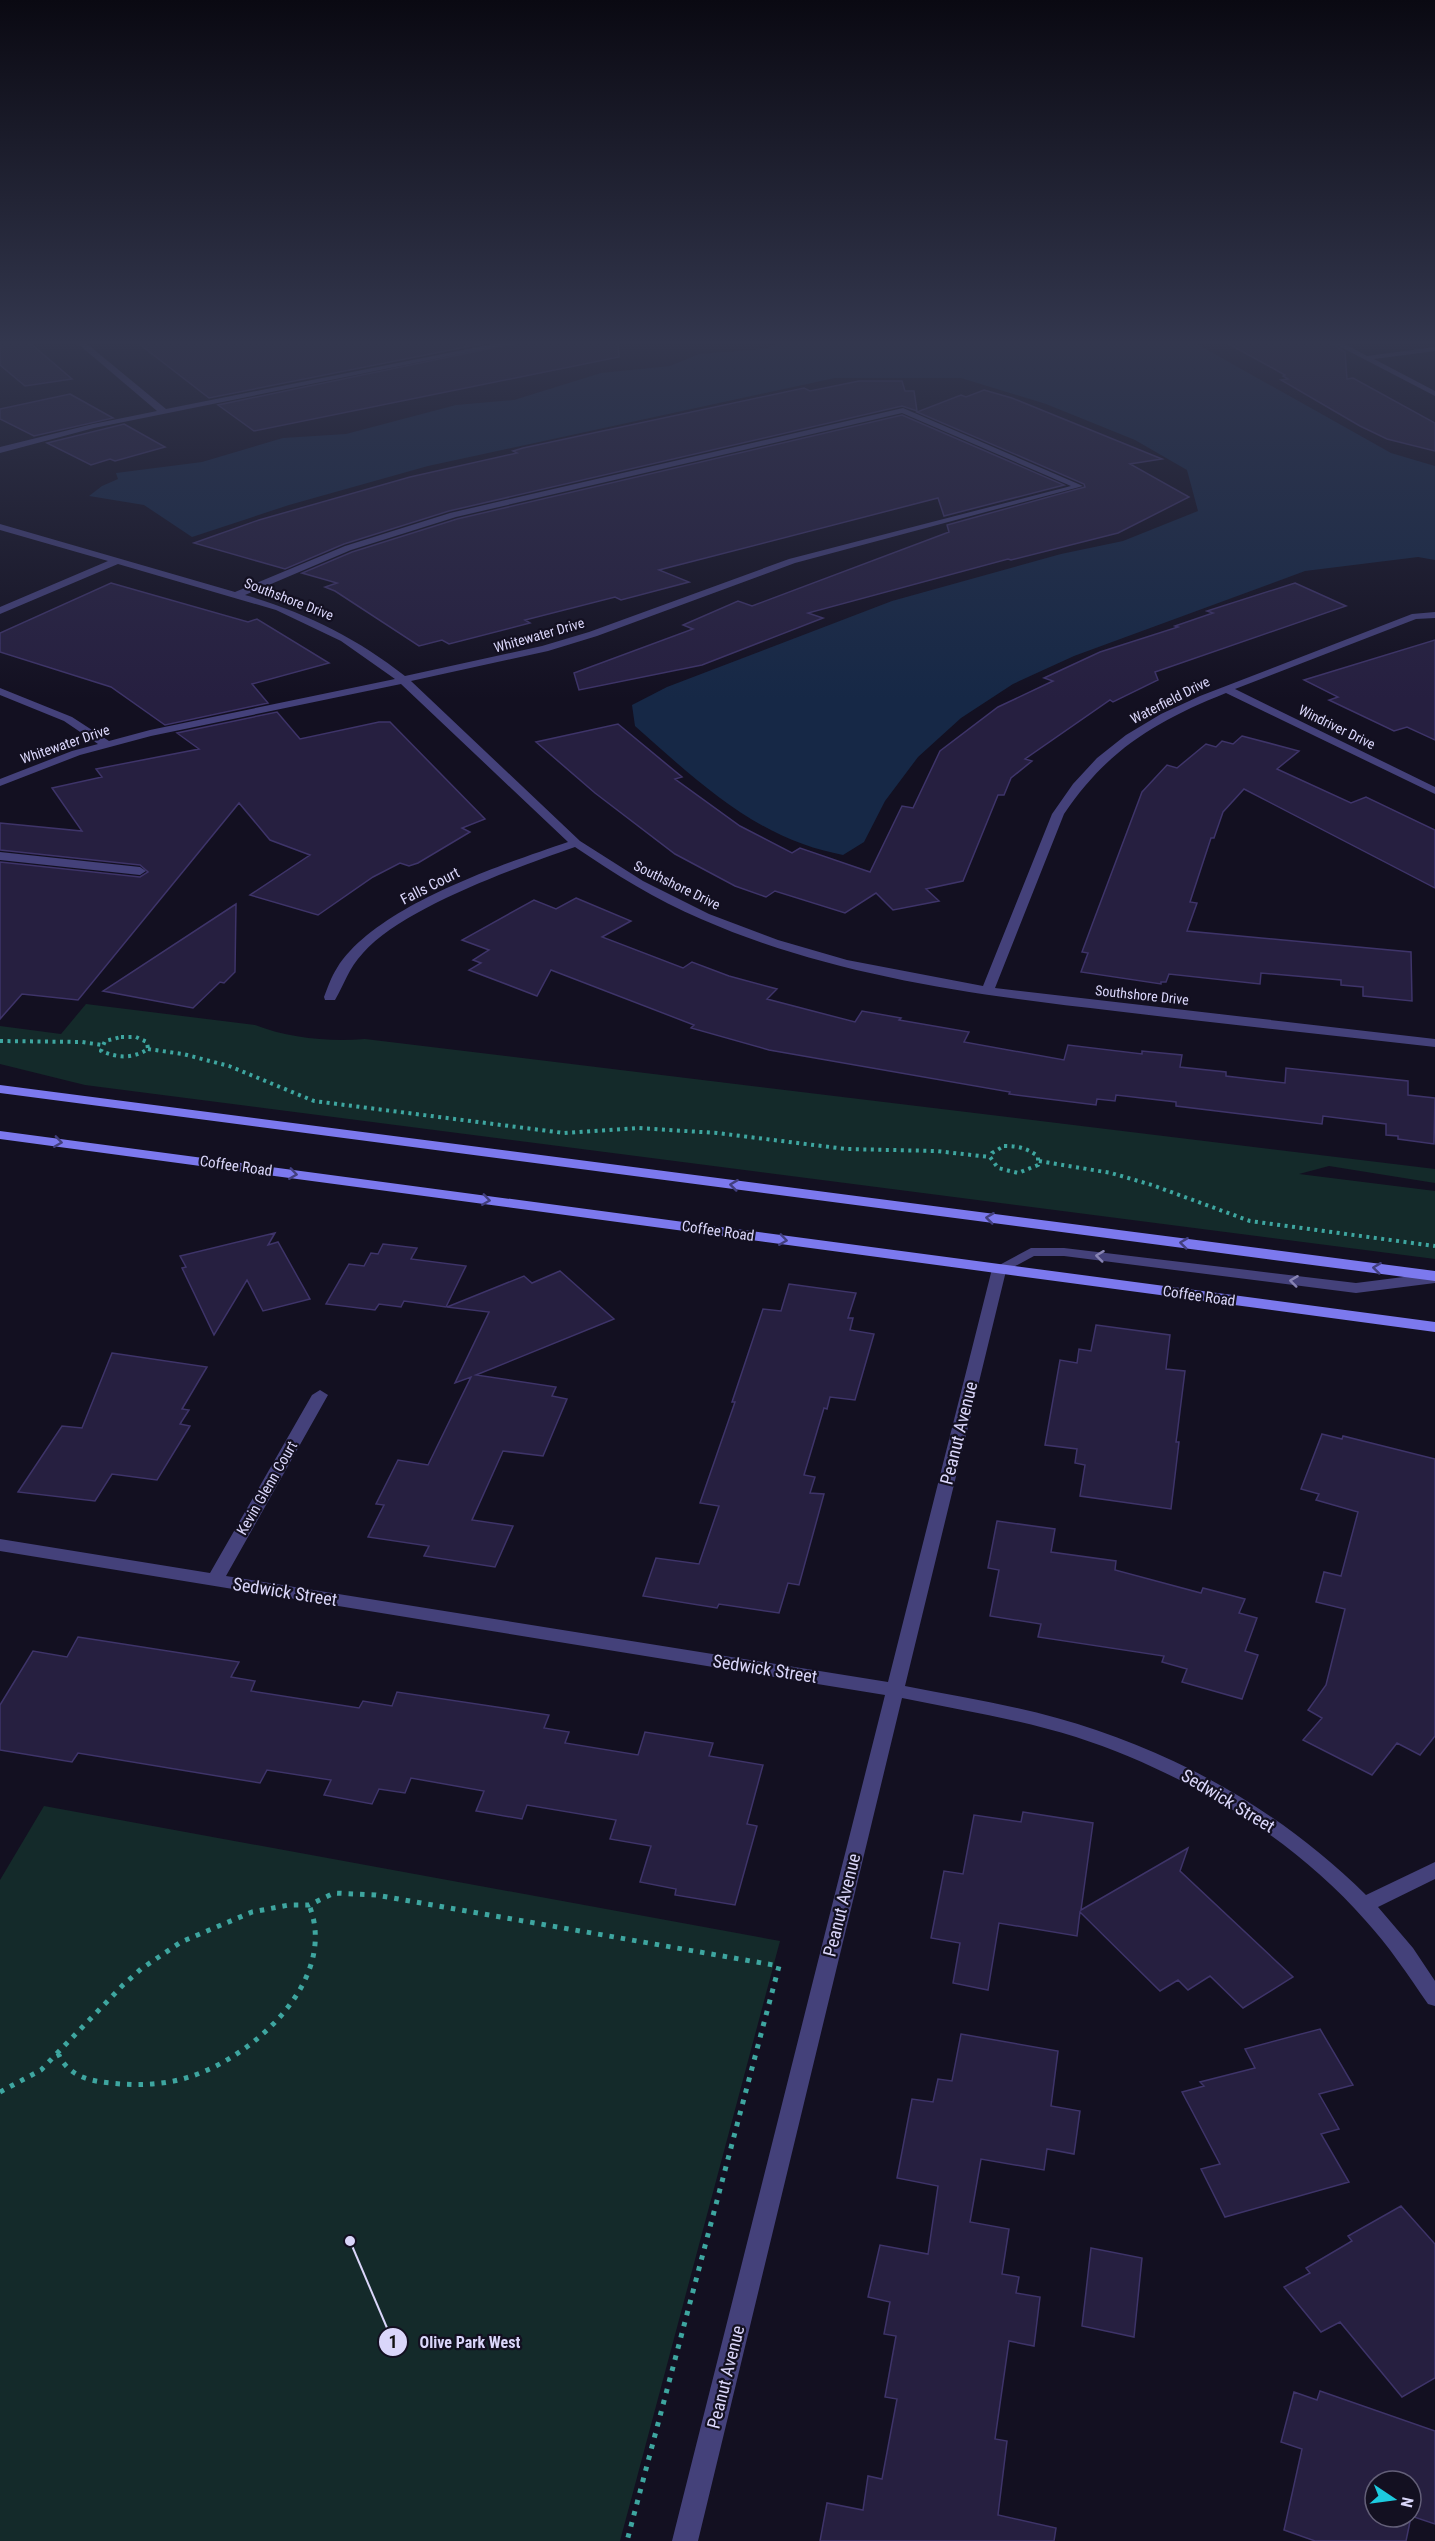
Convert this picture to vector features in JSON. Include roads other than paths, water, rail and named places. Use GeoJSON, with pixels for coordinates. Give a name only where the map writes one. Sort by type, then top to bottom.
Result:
{"type":"FeatureCollection","features":[{"type":"Feature","properties":{"kind":"main road"},"geometry":{"type":"LineString","coordinates":[[0,1089],[1435,1277]]}},
{"type":"Feature","properties":{"kind":"main road","name":"Coffee Road"},"geometry":{"type":"LineString","coordinates":[[0,1135],[1435,1327]]}},
{"type":"Feature","properties":{"kind":"street","name":"Whitewater Drive"},"geometry":{"type":"LineString","coordinates":[[237,595],[348,548],[453,515],[682,462]]}},
{"type":"Feature","properties":{"kind":"street","name":"Whitewater Drive"},"geometry":{"type":"LineString","coordinates":[[0,783],[32,768],[106,744],[544,649],[593,634],[813,555],[1079,486],[1022,462]]}},
{"type":"Feature","properties":{"kind":"street","name":"Southshore Drive"},"geometry":{"type":"LineString","coordinates":[[0,527],[237,595],[279,608],[327,628],[382,662],[576,843],[606,866],[651,892],[703,916],[762,939],[885,974],[987,992],[1435,1044]]}},
{"type":"Feature","properties":{"kind":"street"},"geometry":{"type":"LineString","coordinates":[[0,611],[117,561]]}},
{"type":"Feature","properties":{"kind":"street","name":"Waterfield Drive"},"geometry":{"type":"LineString","coordinates":[[987,992],[1058,814],[1077,786],[1101,760],[1130,737],[1165,716],[1226,689],[1415,616],[1435,615]]}},
{"type":"Feature","properties":{"kind":"street","name":"Windriver Drive"},"geometry":{"type":"LineString","coordinates":[[1226,689],[1435,791]]}},
{"type":"Feature","properties":{"kind":"street"},"geometry":{"type":"LineString","coordinates":[[0,692],[68,719],[106,744]]}},
{"type":"Feature","properties":{"kind":"street","name":"Falls Court"},"geometry":{"type":"LineString","coordinates":[[330,997],[344,967],[370,939],[418,909],[462,887],[517,863],[576,843]]}},
{"type":"Feature","properties":{"kind":"street"},"geometry":{"type":"LineString","coordinates":[[0,856],[141,871]]}},
{"type":"Feature","properties":{"kind":"street"},"geometry":{"type":"LineString","coordinates":[[999,1269],[1031,1252],[1064,1252],[1356,1288],[1435,1277]]}},
{"type":"Feature","properties":{"kind":"street","name":"Peanut Avenue"},"geometry":{"type":"LineString","coordinates":[[685,2541],[999,1269]]}},
{"type":"Feature","properties":{"kind":"street","name":"Kevin Glenn Court"},"geometry":{"type":"LineString","coordinates":[[214,1581],[320,1395]]}},
{"type":"Feature","properties":{"kind":"street","name":"Sedwick Street"},"geometry":{"type":"LineString","coordinates":[[0,1545],[895,1690],[1029,1717],[1107,1740],[1173,1767],[1244,1807],[1310,1854],[1364,1905],[1417,1968],[1435,1998]]}},
{"type":"Feature","properties":{"kind":"street"},"geometry":{"type":"LineString","coordinates":[[1364,1905],[1435,1870]]}},
{"type":"Feature","properties":{"kind":"water"},"geometry":{"type":"Polygon","coordinates":[[[202,462],[448,462],[289,505],[192,537],[144,505],[89,496],[102,486],[118,479],[116,473],[202,462]]]}},
{"type":"Feature","properties":{"kind":"water"},"geometry":{"type":"Polygon","coordinates":[[[1172,462],[1420,462],[1435,466],[1435,560],[1418,557],[1305,571],[1074,656],[1013,684],[961,718],[918,757],[885,801],[864,842],[843,855],[808,846],[756,822],[693,777],[635,726],[632,705],[667,687],[892,601],[1061,554],[1123,541],[1198,511],[1187,470],[1172,462]]]}},
{"type":"Feature","properties":{"kind":"place","name":"Olive Park West"},"geometry":{"type":"Point","coordinates":[350,2241]}}]}
